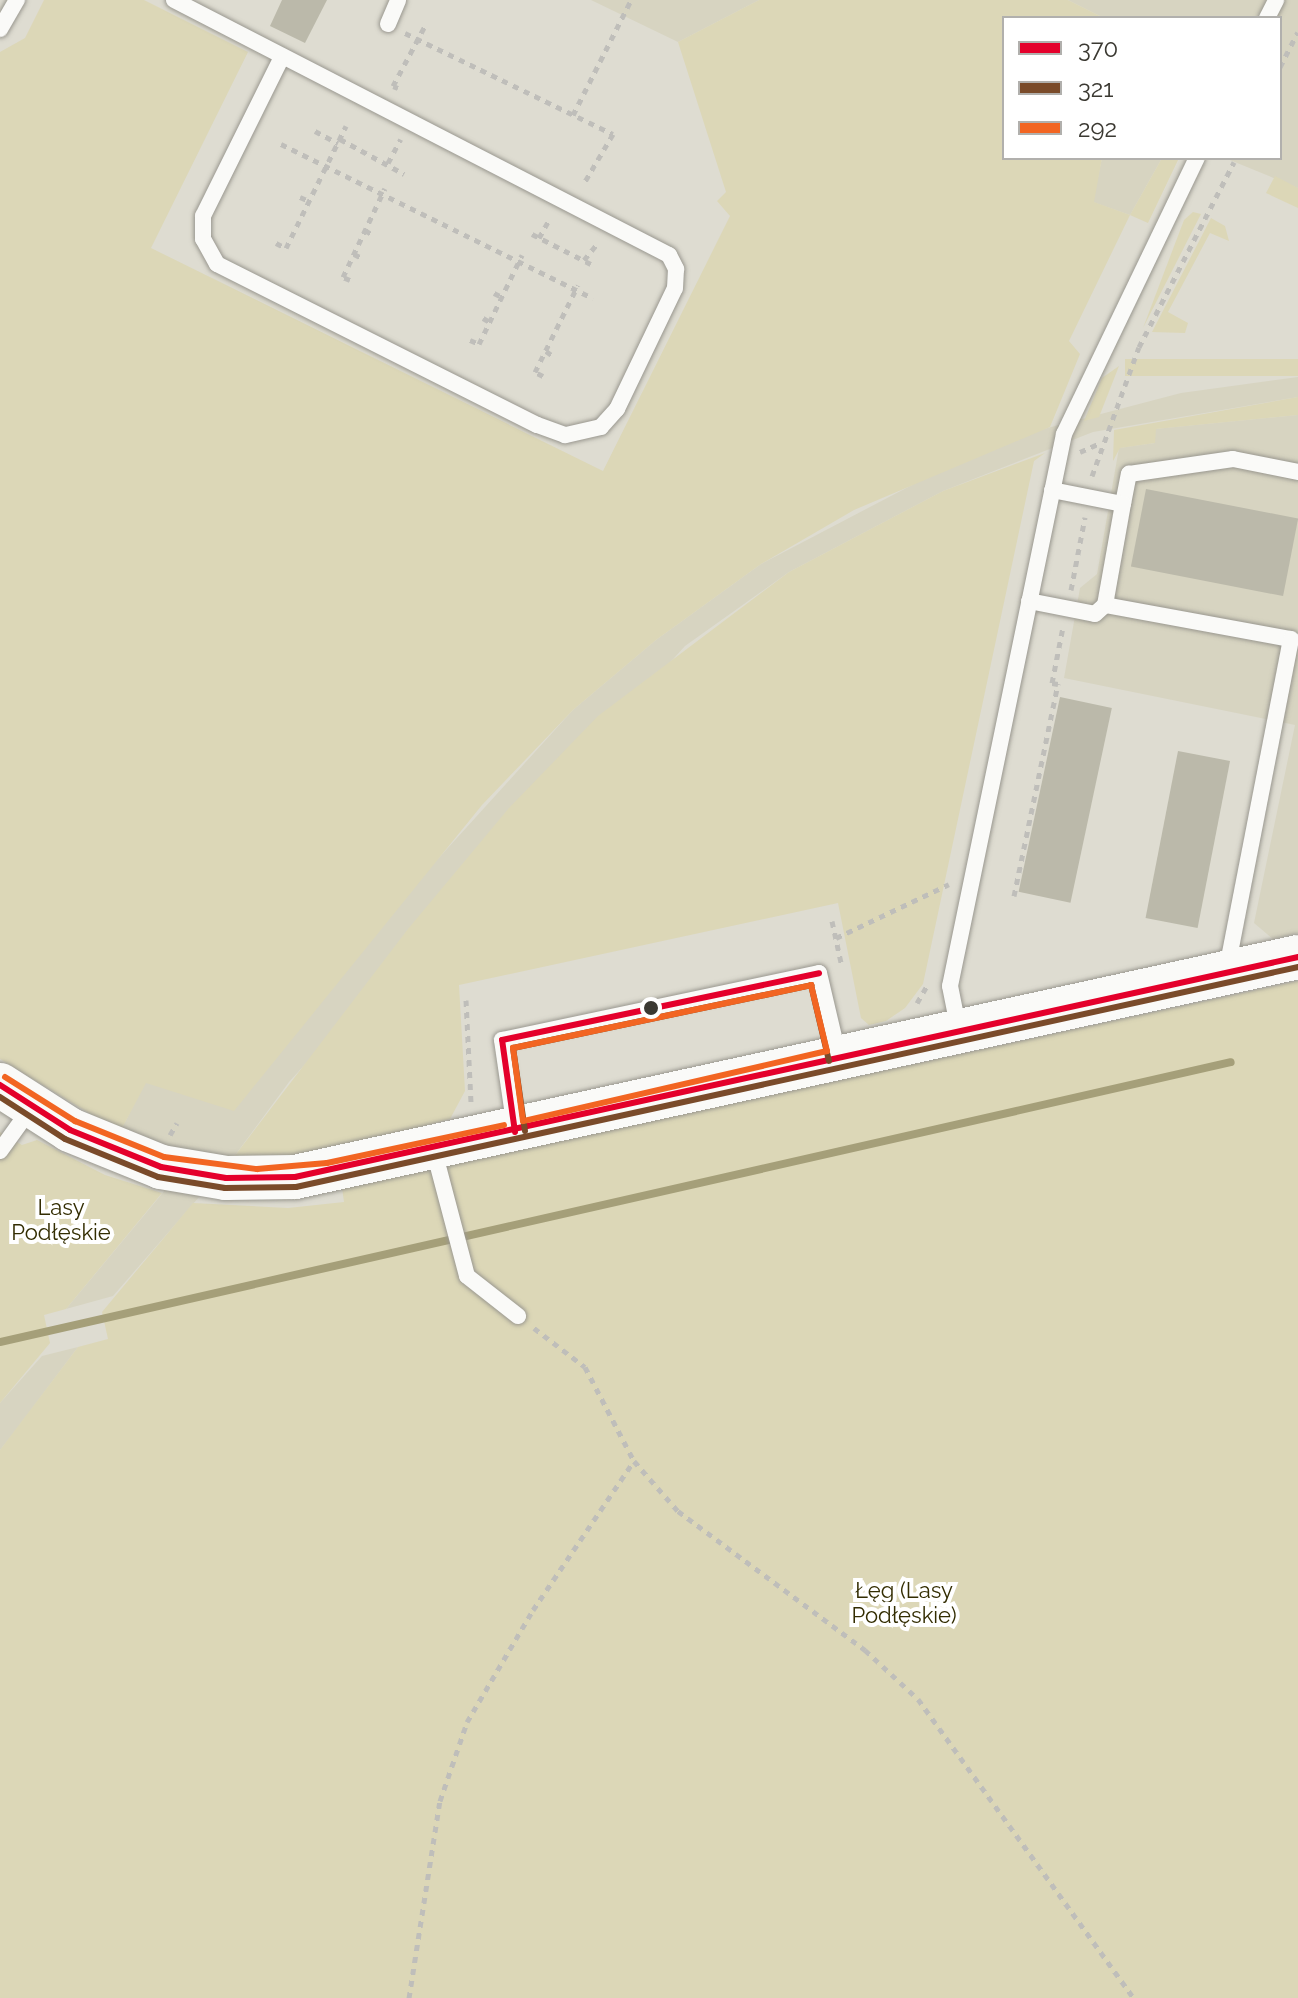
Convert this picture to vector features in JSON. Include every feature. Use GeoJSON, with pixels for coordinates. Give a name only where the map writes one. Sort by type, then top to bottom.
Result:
{"type":"FeatureCollection","features":[{"type":"Feature","properties":{"kind":"street"},"geometry":{"type":"LineString","coordinates":[[16,1096],[114,1151],[226,1178],[328,1173],[1298,957]]}},
{"type":"Feature","properties":{"kind":"lane"},"geometry":{"type":"LineString","coordinates":[[0,29],[17,0]]}},
{"type":"Feature","properties":{"kind":"lane"},"geometry":{"type":"LineString","coordinates":[[174,0],[655,243],[676,269],[675,288],[617,409],[585,435],[537,425],[217,264],[203,239],[203,216],[282,57]]}},
{"type":"Feature","properties":{"kind":"lane"},"geometry":{"type":"LineString","coordinates":[[388,24],[398,0]]}},
{"type":"Feature","properties":{"kind":"lane"},"geometry":{"type":"LineString","coordinates":[[959,1033],[950,986],[1064,434],[1196,160]]}},
{"type":"Feature","properties":{"kind":"lane"},"geometry":{"type":"LineString","coordinates":[[1029,601],[1095,614],[1105,605],[1129,474],[1233,459],[1298,472]]}},
{"type":"Feature","properties":{"kind":"lane"},"geometry":{"type":"LineString","coordinates":[[1052,490],[1123,504]]}},
{"type":"Feature","properties":{"kind":"lane"},"geometry":{"type":"LineString","coordinates":[[1105,605],[1291,639],[1226,973]]}},
{"type":"Feature","properties":{"kind":"lane"},"geometry":{"type":"LineString","coordinates":[[515,1132],[502,1040],[819,973],[839,1059]]}},
{"type":"Feature","properties":{"kind":"lane"},"geometry":{"type":"LineString","coordinates":[[0,1151],[16,1096]]}},
{"type":"Feature","properties":{"kind":"lane"},"geometry":{"type":"LineString","coordinates":[[434,1151],[467,1276],[518,1316]]}},
{"type":"Feature","properties":{"kind":"path"},"geometry":{"type":"LineString","coordinates":[[573,115],[631,0]]}},
{"type":"Feature","properties":{"kind":"path"},"geometry":{"type":"LineString","coordinates":[[388,24],[613,134],[587,186],[570,179],[539,238]]}},
{"type":"Feature","properties":{"kind":"path"},"geometry":{"type":"LineString","coordinates":[[1282,63],[1298,32]]}},
{"type":"Feature","properties":{"kind":"path"},"geometry":{"type":"LineString","coordinates":[[276,243],[286,248],[346,126]]}},
{"type":"Feature","properties":{"kind":"path"},"geometry":{"type":"LineString","coordinates":[[315,131],[404,174]]}},
{"type":"Feature","properties":{"kind":"path"},"geometry":{"type":"LineString","coordinates":[[281,144],[521,258],[593,298]]}},
{"type":"Feature","properties":{"kind":"path"},"geometry":{"type":"LineString","coordinates":[[350,280],[343,277],[384,191]]}},
{"type":"Feature","properties":{"kind":"path"},"geometry":{"type":"LineString","coordinates":[[300,197],[309,201]]}},
{"type":"Feature","properties":{"kind":"path"},"geometry":{"type":"LineString","coordinates":[[365,230],[373,235]]}},
{"type":"Feature","properties":{"kind":"path"},"geometry":{"type":"LineString","coordinates":[[532,234],[591,264]]}},
{"type":"Feature","properties":{"kind":"path"},"geometry":{"type":"LineString","coordinates":[[584,260],[593,243],[599,246]]}},
{"type":"Feature","properties":{"kind":"path"},"geometry":{"type":"LineString","coordinates":[[354,254],[364,259]]}},
{"type":"Feature","properties":{"kind":"path"},"geometry":{"type":"LineString","coordinates":[[470,340],[479,344],[521,258]]}},
{"type":"Feature","properties":{"kind":"path"},"geometry":{"type":"LineString","coordinates":[[543,376],[535,372],[577,287]]}},
{"type":"Feature","properties":{"kind":"path"},"geometry":{"type":"LineString","coordinates":[[494,293],[502,297]]}},
{"type":"Feature","properties":{"kind":"path"},"geometry":{"type":"LineString","coordinates":[[483,318],[490,322]]}},
{"type":"Feature","properties":{"kind":"path"},"geometry":{"type":"LineString","coordinates":[[559,325],[565,329]]}},
{"type":"Feature","properties":{"kind":"path"},"geometry":{"type":"LineString","coordinates":[[546,351],[553,356]]}},
{"type":"Feature","properties":{"kind":"path"},"geometry":{"type":"LineString","coordinates":[[946,898],[952,868]]}},
{"type":"Feature","properties":{"kind":"path"},"geometry":{"type":"LineString","coordinates":[[836,938],[949,884]]}},
{"type":"Feature","properties":{"kind":"path"},"geometry":{"type":"LineString","coordinates":[[832,921],[845,983]]}},
{"type":"Feature","properties":{"kind":"path"},"geometry":{"type":"LineString","coordinates":[[910,1014],[931,969]]}},
{"type":"Feature","properties":{"kind":"path"},"geometry":{"type":"LineString","coordinates":[[464,1114],[473,1089],[466,1000]]}},
{"type":"Feature","properties":{"kind":"path"},"geometry":{"type":"LineString","coordinates":[[518,1316],[585,1367],[634,1461],[678,1511],[865,1650],[918,1699],[1134,1998]]}},
{"type":"Feature","properties":{"kind":"path"},"geometry":{"type":"LineString","coordinates":[[409,1998],[440,1801],[467,1722],[533,1610],[634,1461]]}},
{"type":"Feature","properties":{"kind":"shaded area"},"geometry":{"type":"Polygon","coordinates":[[[591,0],[759,0],[678,42],[591,0]]]}},
{"type":"Feature","properties":{"kind":"shaded area"},"geometry":{"type":"Polygon","coordinates":[[[1068,0],[1298,0],[1298,188],[1230,160],[1282,160],[1282,16],[1100,16],[1068,0]]]}},
{"type":"Feature","properties":{"kind":"shaded area"},"geometry":{"type":"Polygon","coordinates":[[[1102,160],[1161,160],[1130,215],[1093,202],[1102,160]]]}},
{"type":"Feature","properties":{"kind":"shaded area"},"geometry":{"type":"Polygon","coordinates":[[[1298,377],[1298,397],[1093,432],[943,491],[789,572],[685,646],[289,1082],[233,1158],[113,1296],[66,1309],[196,1153],[120,1132],[145,1083],[388,914],[573,710],[656,640],[761,564],[956,462],[1036,431],[1181,393],[1298,377]]]}},
{"type":"Feature","properties":{"kind":"shaded area"},"geometry":{"type":"Polygon","coordinates":[[[1298,415],[1298,933],[1273,939],[1254,923],[1295,725],[1064,678],[1080,588],[1097,574],[1119,448],[1155,443],[1155,429],[1298,415]]]}},
{"type":"Feature","properties":{"kind":"shaded area"},"geometry":{"type":"Polygon","coordinates":[[[78,1347],[0,1450],[0,1403],[42,1356],[78,1347]]]}},
{"type":"Feature","properties":{"kind":"green space"},"geometry":{"type":"Polygon","coordinates":[[[44,0],[144,0],[248,52],[151,248],[603,471],[730,216],[717,201],[726,192],[678,42],[759,0],[1068,0],[1100,16],[1002,16],[1002,160],[1102,160],[1094,202],[1130,215],[1069,341],[1080,354],[1050,427],[854,510],[761,564],[656,640],[573,710],[482,805],[234,1111],[146,1083],[120,1132],[0,1059],[0,52],[25,38],[44,0]]]}},
{"type":"Feature","properties":{"kind":"green space"},"geometry":{"type":"Polygon","coordinates":[[[1161,160],[1178,160],[1148,223],[1130,215],[1161,160]]]}},
{"type":"Feature","properties":{"kind":"green space"},"geometry":{"type":"Polygon","coordinates":[[[1275,176],[1298,188],[1298,208],[1266,193],[1275,176]]]}},
{"type":"Feature","properties":{"kind":"green space"},"geometry":{"type":"Polygon","coordinates":[[[1193,212],[1201,214],[1143,328],[1184,220],[1193,212]]]}},
{"type":"Feature","properties":{"kind":"green space"},"geometry":{"type":"Polygon","coordinates":[[[1211,218],[1225,226],[1229,241],[1210,233],[1168,312],[1188,323],[1185,333],[1152,332],[1211,218]]]}},
{"type":"Feature","properties":{"kind":"green space"},"geometry":{"type":"Polygon","coordinates":[[[1125,359],[1298,359],[1298,376],[1125,376],[1125,359]]]}},
{"type":"Feature","properties":{"kind":"green space"},"geometry":{"type":"Polygon","coordinates":[[[1119,366],[1099,417],[1084,421],[1102,378],[1119,366]]]}},
{"type":"Feature","properties":{"kind":"green space"},"geometry":{"type":"Polygon","coordinates":[[[1298,397],[1298,415],[1156,429],[1155,443],[1120,448],[1113,461],[1114,430],[1298,397]]]}},
{"type":"Feature","properties":{"kind":"green space"},"geometry":{"type":"Polygon","coordinates":[[[1045,453],[1034,461],[923,984],[905,1008],[886,1021],[869,1025],[861,1018],[838,903],[459,985],[465,1091],[450,1119],[311,1157],[233,1158],[408,929],[509,808],[598,716],[789,572],[943,491],[1045,453]]]}},
{"type":"Feature","properties":{"kind":"green space","name":"Łęg (Lasy Podłęskie)"},"geometry":{"type":"Polygon","coordinates":[[[1298,981],[1298,1998],[0,1998],[0,1450],[78,1347],[108,1339],[102,1312],[193,1203],[288,1208],[344,1202],[342,1188],[1298,981]]]}},
{"type":"Feature","properties":{"kind":"green space","name":"Lasy Podłęskie"},"geometry":{"type":"Polygon","coordinates":[[[0,1132],[22,1145],[37,1140],[105,1175],[162,1193],[66,1309],[44,1315],[50,1343],[0,1403],[0,1132]]]}},
{"type":"Feature","properties":{"kind":"building"},"geometry":{"type":"Polygon","coordinates":[[[282,0],[327,0],[305,43],[270,26],[282,0]]]}},
{"type":"Feature","properties":{"kind":"building"},"geometry":{"type":"Polygon","coordinates":[[[1146,489],[1298,519],[1283,596],[1131,567],[1146,489]]]}},
{"type":"Feature","properties":{"kind":"building"},"geometry":{"type":"Polygon","coordinates":[[[1060,697],[1112,708],[1070,903],[1019,892],[1060,697]]]}},
{"type":"Feature","properties":{"kind":"building"},"geometry":{"type":"Polygon","coordinates":[[[1178,751],[1230,761],[1198,928],[1146,918],[1178,751]]]}},
{"type":"Feature","properties":{"kind":"waterway"},"geometry":{"type":"LineString","coordinates":[[0,1342],[1231,1062]]}},
{"type":"Feature","properties":{"kind":"transit line","name":"370"},"geometry":{"type":"LineString","coordinates":[[0,1085],[70,1130],[161,1167],[226,1178],[295,1177],[1298,957]]}},
{"type":"Feature","properties":{"kind":"transit line","name":"321"},"geometry":{"type":"LineString","coordinates":[[0,1097],[65,1139],[158,1177],[225,1188],[296,1187],[1298,967]]}},
{"type":"Feature","properties":{"kind":"transit line","name":"370"},"geometry":{"type":"LineString","coordinates":[[515,1132],[502,1040],[819,973]]}},
{"type":"Feature","properties":{"kind":"transit line","name":"321"},"geometry":{"type":"LineString","coordinates":[[525,1131],[513,1048],[811,985],[829,1061]]}},
{"type":"Feature","properties":{"kind":"transit line","name":"292"},"geometry":{"type":"LineString","coordinates":[[811,985],[827,1051],[523,1121],[513,1048],[811,985]]}},
{"type":"Feature","properties":{"kind":"transit line","name":"292"},"geometry":{"type":"LineString","coordinates":[[5,1077],[75,1121],[164,1157],[257,1169],[327,1163],[504,1125]]}}]}
